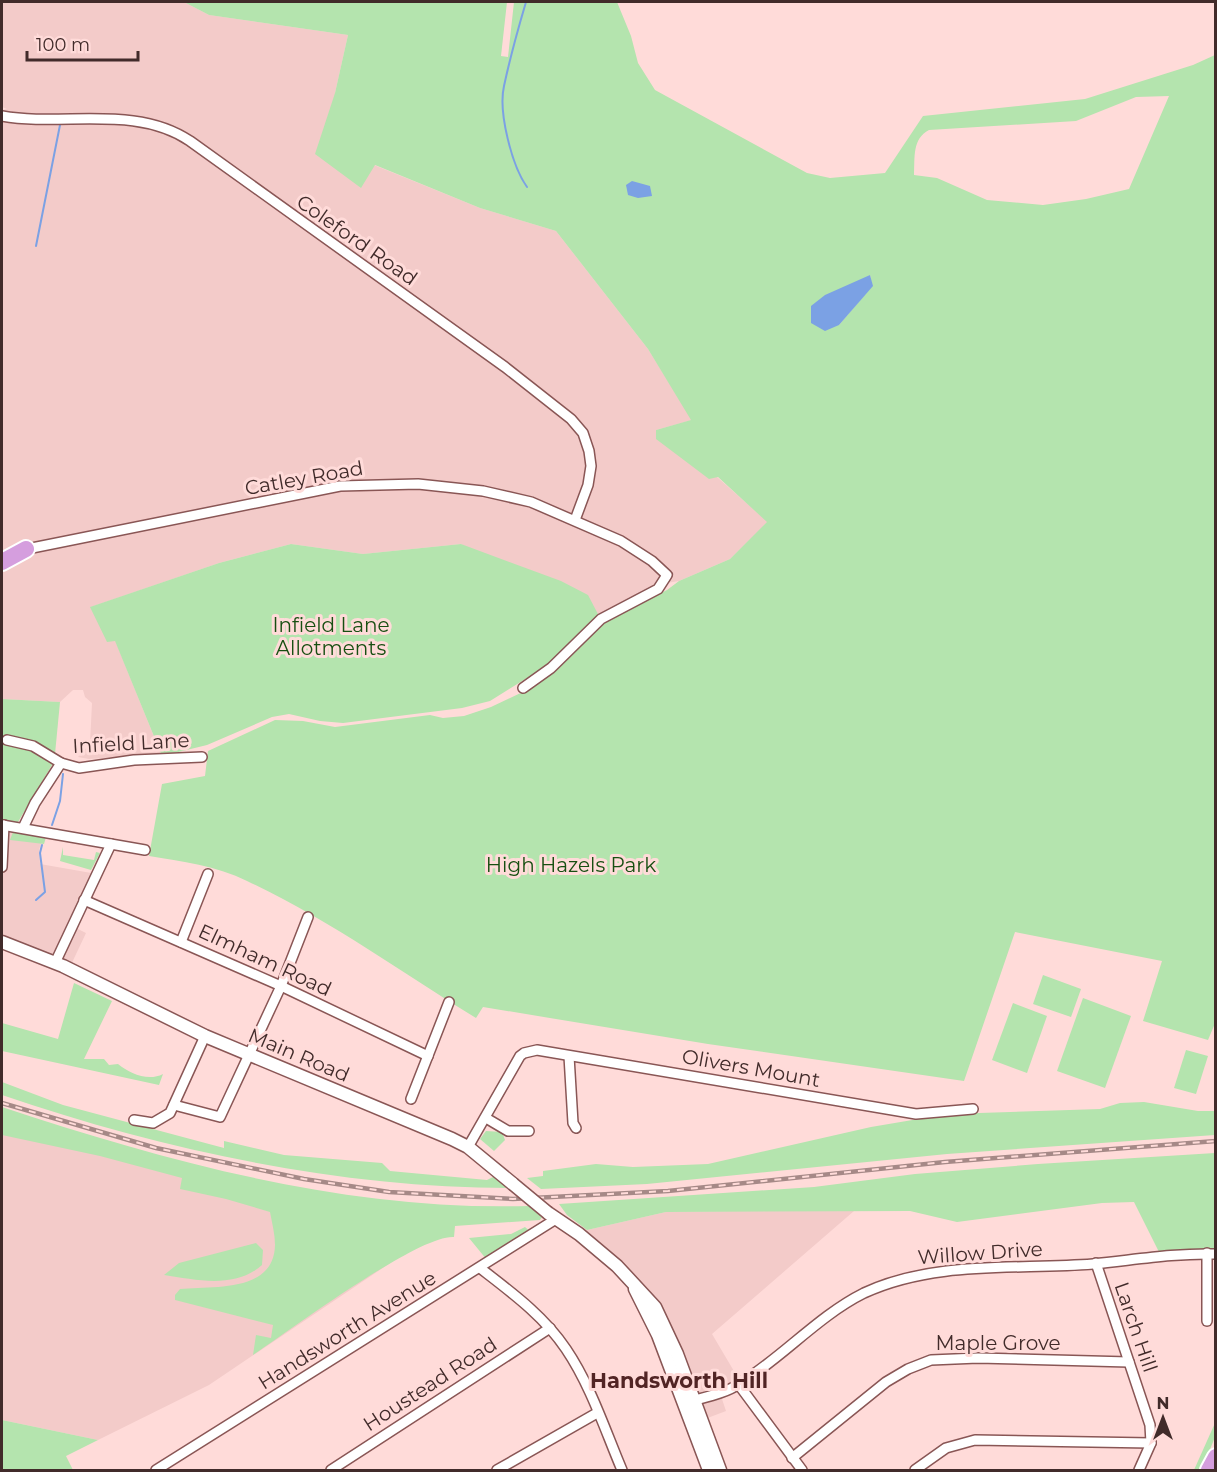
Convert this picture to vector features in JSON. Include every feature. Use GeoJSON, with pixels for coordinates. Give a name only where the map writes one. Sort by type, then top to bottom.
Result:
{"type":"FeatureCollection","features":[{"type":"Feature","properties":{"kind":"highway"},"geometry":{"type":"LineString","coordinates":[[2,562],[26,549]]}},
{"type":"Feature","properties":{"kind":"highway"},"geometry":{"type":"LineString","coordinates":[[1209,1470],[1215,1457]]}},
{"type":"Feature","properties":{"kind":"main road","name":"Main Road"},"geometry":{"type":"LineString","coordinates":[[2,935],[14,945]]}},
{"type":"Feature","properties":{"kind":"main road","name":"Main Road"},"geometry":{"type":"LineString","coordinates":[[2,942],[55,963],[205,1036],[468,1148],[552,1216],[592,1244],[649,1299],[660,1315],[689,1402]]}},
{"type":"Feature","properties":{"kind":"main road"},"geometry":{"type":"LineString","coordinates":[[689,1402],[709,1470]]}},
{"type":"Feature","properties":{"kind":"main road"},"geometry":{"type":"LineString","coordinates":[[689,1402],[720,1470]]}},
{"type":"Feature","properties":{"kind":"street","name":"Coleford Road"},"geometry":{"type":"LineString","coordinates":[[2,116],[138,122],[177,132],[190,141],[505,367],[571,419],[583,433],[590,451],[591,466],[588,484],[574,519]]}},
{"type":"Feature","properties":{"kind":"street","name":"Catley Road"},"geometry":{"type":"LineString","coordinates":[[2,553],[340,486],[379,483],[446,486],[483,491],[531,502],[621,541],[652,561],[668,575],[658,589],[601,619],[550,668],[524,688]]}},
{"type":"Feature","properties":{"kind":"street"},"geometry":{"type":"LineString","coordinates":[[7,740],[33,746],[61,763],[35,803],[23,828]]}},
{"type":"Feature","properties":{"kind":"street","name":"Infield Lane"},"geometry":{"type":"LineString","coordinates":[[61,763],[79,768],[134,760],[202,758]]}},
{"type":"Feature","properties":{"kind":"street"},"geometry":{"type":"LineString","coordinates":[[2,867],[3,825],[145,850]]}},
{"type":"Feature","properties":{"kind":"street"},"geometry":{"type":"LineString","coordinates":[[55,963],[111,844]]}},
{"type":"Feature","properties":{"kind":"street"},"geometry":{"type":"LineString","coordinates":[[181,942],[208,874]]}},
{"type":"Feature","properties":{"kind":"street","name":"Elmham Road"},"geometry":{"type":"LineString","coordinates":[[84,900],[281,986],[428,1056]]}},
{"type":"Feature","properties":{"kind":"street"},"geometry":{"type":"LineString","coordinates":[[174,1105],[220,1117],[281,986],[308,917]]}},
{"type":"Feature","properties":{"kind":"street"},"geometry":{"type":"LineString","coordinates":[[411,1099],[449,1002]]}},
{"type":"Feature","properties":{"kind":"street"},"geometry":{"type":"LineString","coordinates":[[134,1120],[153,1123],[162,1120],[174,1105],[205,1036]]}},
{"type":"Feature","properties":{"kind":"street","name":"Olivers Mount"},"geometry":{"type":"LineString","coordinates":[[486,1118],[524,1053],[537,1050],[916,1114],[973,1109]]}},
{"type":"Feature","properties":{"kind":"street"},"geometry":{"type":"LineString","coordinates":[[569,1056],[573,1123],[576,1128]]}},
{"type":"Feature","properties":{"kind":"street"},"geometry":{"type":"LineString","coordinates":[[468,1148],[486,1118],[508,1131],[529,1131]]}},
{"type":"Feature","properties":{"kind":"street","name":"Handsworth Avenue"},"geometry":{"type":"LineString","coordinates":[[156,1470],[480,1268],[552,1216]]}},
{"type":"Feature","properties":{"kind":"street","name":"Willow Drive"},"geometry":{"type":"LineString","coordinates":[[689,1402],[739,1384],[844,1305],[863,1294],[903,1278],[947,1271],[1211,1254],[1207,1321]]}},
{"type":"Feature","properties":{"kind":"street","name":"Larch Hill"},"geometry":{"type":"LineString","coordinates":[[1095,1263],[1150,1425],[1151,1443]]}},
{"type":"Feature","properties":{"kind":"street"},"geometry":{"type":"LineString","coordinates":[[480,1268],[523,1300],[550,1328],[581,1375],[622,1470]]}},
{"type":"Feature","properties":{"kind":"street","name":"Houstead Road"},"geometry":{"type":"LineString","coordinates":[[331,1470],[550,1328]]}},
{"type":"Feature","properties":{"kind":"street","name":"Maple Grove"},"geometry":{"type":"LineString","coordinates":[[792,1458],[886,1382],[908,1369],[931,1360],[971,1358],[1129,1362]]}},
{"type":"Feature","properties":{"kind":"street"},"geometry":{"type":"LineString","coordinates":[[739,1384],[802,1470]]}},
{"type":"Feature","properties":{"kind":"street"},"geometry":{"type":"LineString","coordinates":[[497,1470],[597,1413]]}},
{"type":"Feature","properties":{"kind":"street"},"geometry":{"type":"LineString","coordinates":[[915,1470],[946,1448],[975,1440],[1151,1443],[1139,1470]]}},
{"type":"Feature","properties":{"kind":"shaded area"},"geometry":{"type":"Polygon","coordinates":[[[2,2],[184,2],[209,15],[348,35],[335,93],[360,188],[374,165],[480,208],[556,231],[648,349],[692,420],[656,430],[717,477],[768,522],[730,559],[679,581],[654,585],[599,616],[461,544],[363,554],[291,544],[219,563],[91,607],[115,640],[161,754],[89,759],[78,757],[90,744],[92,703],[85,697],[83,690],[73,690],[60,702],[2,699],[2,110],[7,109],[2,107],[2,2]]]}},
{"type":"Feature","properties":{"kind":"shaded area"},"geometry":{"type":"Polygon","coordinates":[[[2,830],[43,837],[39,850],[40,864],[97,874],[72,926],[86,933],[69,969],[2,941],[2,830]]]}},
{"type":"Feature","properties":{"kind":"shaded area"},"geometry":{"type":"Polygon","coordinates":[[[2,1126],[413,1230],[399,1257],[209,1385],[98,1440],[2,1420],[2,1126]]]}},
{"type":"Feature","properties":{"kind":"shaded area"},"geometry":{"type":"Polygon","coordinates":[[[854,1211],[712,1334],[741,1383],[720,1393],[726,1411],[697,1422],[654,1315],[582,1236],[587,1230],[666,1212],[854,1211]]]}},
{"type":"Feature","properties":{"kind":"green space","name":"High Hazels Park"},"geometry":{"type":"Polygon","coordinates":[[[184,2],[507,2],[501,56],[508,57],[514,2],[617,2],[631,36],[638,63],[655,90],[807,173],[830,178],[885,173],[923,116],[1085,99],[1193,65],[1215,55],[1216,1021],[1208,1040],[1143,1021],[1162,961],[1015,932],[964,1081],[708,1044],[483,1007],[476,1018],[335,929],[247,881],[211,868],[149,856],[162,784],[205,776],[208,751],[275,720],[303,721],[335,727],[430,715],[443,718],[464,716],[491,707],[529,689],[603,622],[667,590],[679,581],[730,559],[767,522],[718,477],[709,479],[656,439],[656,430],[691,420],[648,349],[556,231],[480,208],[375,165],[361,188],[315,154],[335,93],[348,35],[209,15],[184,2]],[[1169,96],[1136,97],[1076,121],[929,130],[917,143],[914,175],[937,178],[987,200],[1043,205],[1086,199],[1129,189],[1169,96]],[[870,275],[839,325],[872,286],[870,275]]]}},
{"type":"Feature","properties":{"kind":"green space","name":"Infield Lane Allotments"},"geometry":{"type":"Polygon","coordinates":[[[291,544],[363,554],[461,544],[561,581],[588,595],[599,616],[548,665],[490,701],[462,708],[343,723],[320,721],[289,714],[272,717],[207,745],[162,756],[115,641],[107,642],[90,607],[219,563],[291,544]]]}},
{"type":"Feature","properties":{"kind":"green space"},"geometry":{"type":"Polygon","coordinates":[[[2,699],[60,702],[52,765],[18,822],[2,821],[2,699]]]}},
{"type":"Feature","properties":{"kind":"green space"},"geometry":{"type":"Polygon","coordinates":[[[13,832],[46,837],[44,844],[10,840],[13,832]]]}},
{"type":"Feature","properties":{"kind":"green space"},"geometry":{"type":"Polygon","coordinates":[[[63,847],[63,855],[94,860],[96,852],[100,853],[91,870],[60,861],[63,847]]]}},
{"type":"Feature","properties":{"kind":"green space"},"geometry":{"type":"Polygon","coordinates":[[[1043,975],[1081,989],[1071,1017],[1033,1004],[1043,975]]]}},
{"type":"Feature","properties":{"kind":"green space"},"geometry":{"type":"Polygon","coordinates":[[[74,983],[112,1001],[84,1059],[104,1059],[109,1065],[118,1064],[145,1077],[163,1074],[159,1085],[2,1051],[2,1023],[58,1039],[74,983]]]}},
{"type":"Feature","properties":{"kind":"green space"},"geometry":{"type":"Polygon","coordinates":[[[1083,998],[1131,1016],[1105,1088],[1057,1071],[1083,998]]]}},
{"type":"Feature","properties":{"kind":"green space"},"geometry":{"type":"Polygon","coordinates":[[[1013,1003],[1047,1016],[1027,1073],[992,1060],[1013,1003]]]}},
{"type":"Feature","properties":{"kind":"green space"},"geometry":{"type":"Polygon","coordinates":[[[1186,1050],[1208,1056],[1196,1094],[1174,1088],[1186,1050]]]}},
{"type":"Feature","properties":{"kind":"green space"},"geometry":{"type":"Polygon","coordinates":[[[2,1082],[63,1105],[224,1148],[224,1141],[284,1155],[382,1163],[390,1171],[487,1180],[495,1176],[510,1188],[381,1181],[317,1173],[188,1149],[63,1115],[2,1095],[2,1082]]]}},
{"type":"Feature","properties":{"kind":"green space"},"geometry":{"type":"Polygon","coordinates":[[[1144,1102],[1198,1111],[1215,1111],[1215,1135],[947,1154],[647,1184],[541,1189],[527,1178],[543,1176],[543,1171],[596,1164],[633,1167],[708,1164],[871,1127],[948,1114],[1100,1109],[1120,1103],[1144,1102]]]}},
{"type":"Feature","properties":{"kind":"green space"},"geometry":{"type":"Polygon","coordinates":[[[2,1107],[130,1147],[261,1179],[327,1192],[394,1201],[529,1206],[542,1217],[540,1220],[455,1226],[454,1237],[437,1240],[385,1267],[323,1306],[253,1355],[256,1335],[271,1338],[273,1325],[175,1300],[175,1295],[180,1289],[240,1284],[264,1272],[272,1261],[275,1245],[270,1212],[180,1189],[182,1178],[100,1156],[2,1135],[2,1107]]]}},
{"type":"Feature","properties":{"kind":"green space"},"geometry":{"type":"Polygon","coordinates":[[[486,1131],[502,1132],[505,1140],[494,1151],[480,1139],[486,1131]]]}},
{"type":"Feature","properties":{"kind":"green space"},"geometry":{"type":"Polygon","coordinates":[[[1215,1153],[1215,1249],[1159,1252],[1134,1202],[1102,1203],[957,1222],[910,1211],[666,1212],[587,1230],[567,1215],[559,1204],[814,1187],[915,1174],[1215,1153]]]}},
{"type":"Feature","properties":{"kind":"green space"},"geometry":{"type":"Polygon","coordinates":[[[525,1227],[533,1234],[487,1260],[469,1238],[511,1234],[525,1227]]]}},
{"type":"Feature","properties":{"kind":"green space"},"geometry":{"type":"Polygon","coordinates":[[[256,1243],[263,1250],[262,1265],[240,1277],[215,1281],[164,1275],[179,1263],[256,1243]]]}},
{"type":"Feature","properties":{"kind":"green space"},"geometry":{"type":"Polygon","coordinates":[[[2,1420],[98,1440],[66,1456],[73,1470],[2,1470],[2,1420]]]}},
{"type":"Feature","properties":{"kind":"green space"},"geometry":{"type":"Polygon","coordinates":[[[1215,1423],[1215,1437],[1202,1469],[1194,1470],[1215,1423]]]}},
{"type":"Feature","properties":{"kind":"water"},"geometry":{"type":"Polygon","coordinates":[[[632,181],[650,186],[652,196],[638,198],[628,195],[626,185],[632,181]]]}},
{"type":"Feature","properties":{"kind":"water"},"geometry":{"type":"Polygon","coordinates":[[[870,275],[873,286],[839,325],[825,331],[811,323],[811,306],[825,295],[870,275]]]}},
{"type":"Feature","properties":{"kind":"waterway"},"geometry":{"type":"LineString","coordinates":[[526,2],[504,86],[503,110],[516,166],[527,187]]}},
{"type":"Feature","properties":{"kind":"waterway"},"geometry":{"type":"LineString","coordinates":[[36,246],[60,125]]}},
{"type":"Feature","properties":{"kind":"waterway"},"geometry":{"type":"LineString","coordinates":[[52,825],[60,801],[63,774]]}},
{"type":"Feature","properties":{"kind":"waterway"},"geometry":{"type":"LineString","coordinates":[[36,900],[45,892],[40,853],[42,845]]}},
{"type":"Feature","properties":{"kind":"railway"},"geometry":{"type":"LineString","coordinates":[[2,1103],[156,1148],[304,1179],[389,1192],[513,1199],[668,1191],[945,1162],[1216,1141]]}},
{"type":"Feature","properties":{"kind":"district","name":"Handsworth Hill"},"geometry":{"type":"Point","coordinates":[679,1380]}}]}
